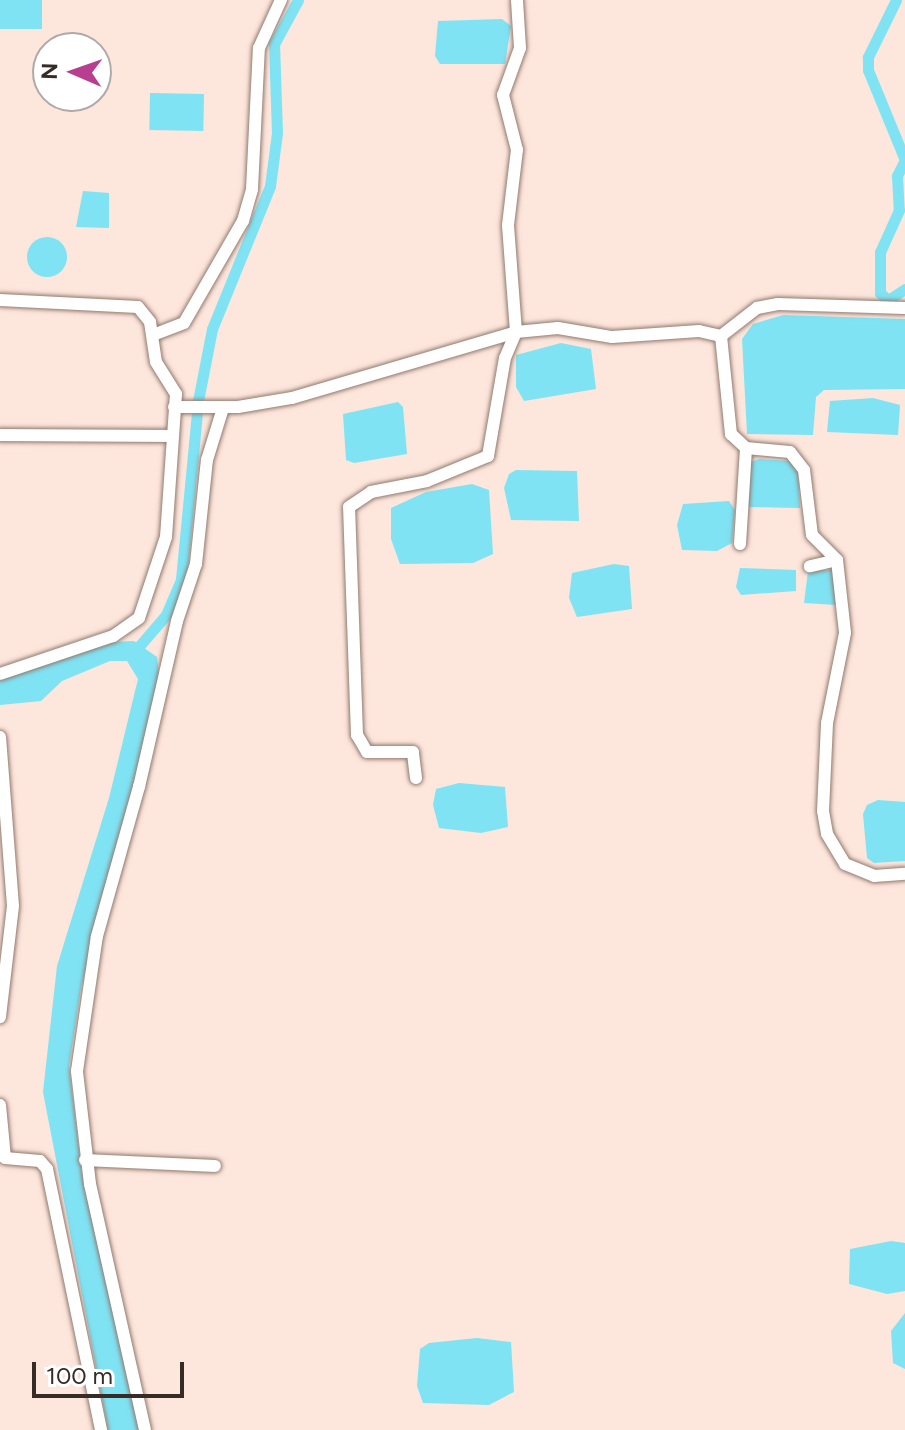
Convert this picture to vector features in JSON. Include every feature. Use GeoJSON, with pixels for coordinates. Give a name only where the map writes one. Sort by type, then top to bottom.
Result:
{"type":"FeatureCollection","features":[{"type":"Feature","properties":{"kind":"street"},"geometry":{"type":"LineString","coordinates":[[153,335],[184,323],[243,221],[252,189],[259,48],[281,0]]}},
{"type":"Feature","properties":{"kind":"street"},"geometry":{"type":"LineString","coordinates":[[416,778],[413,752],[367,752],[357,735],[349,507],[371,492],[427,481],[488,456],[505,358],[516,332],[508,225],[517,150],[503,95],[517,67],[517,0]]}},
{"type":"Feature","properties":{"kind":"street"},"geometry":{"type":"LineString","coordinates":[[0,300],[130,304],[150,322],[156,362],[176,394],[177,408],[172,436],[166,537],[134,626],[0,674]]}},
{"type":"Feature","properties":{"kind":"street"},"geometry":{"type":"LineString","coordinates":[[721,336],[757,308],[778,304],[905,308]]}},
{"type":"Feature","properties":{"kind":"street"},"geometry":{"type":"LineString","coordinates":[[177,408],[207,410],[304,395],[516,332],[558,328],[612,337],[699,331],[721,336]]}},
{"type":"Feature","properties":{"kind":"street"},"geometry":{"type":"LineString","coordinates":[[721,336],[731,434],[746,448],[797,455],[812,535],[837,560],[845,633],[827,723],[823,811],[827,834],[845,864],[874,876],[905,874]]}},
{"type":"Feature","properties":{"kind":"street"},"geometry":{"type":"LineString","coordinates":[[145,1430],[85,1160],[77,1071],[91,965],[172,640],[196,564],[207,460],[223,408]]}},
{"type":"Feature","properties":{"kind":"street"},"geometry":{"type":"LineString","coordinates":[[0,435],[172,436]]}},
{"type":"Feature","properties":{"kind":"street"},"geometry":{"type":"LineString","coordinates":[[740,544],[746,448]]}},
{"type":"Feature","properties":{"kind":"street"},"geometry":{"type":"LineString","coordinates":[[810,566],[837,560]]}},
{"type":"Feature","properties":{"kind":"street"},"geometry":{"type":"LineString","coordinates":[[0,737],[13,906],[0,1017]]}},
{"type":"Feature","properties":{"kind":"street"},"geometry":{"type":"LineString","coordinates":[[0,1105],[5,1158],[40,1161],[47,1169],[101,1430]]}},
{"type":"Feature","properties":{"kind":"street"},"geometry":{"type":"LineString","coordinates":[[85,1160],[215,1166]]}},
{"type":"Feature","properties":{"kind":"water"},"geometry":{"type":"Polygon","coordinates":[[[0,0],[42,0],[42,29],[0,29],[0,0]]]}},
{"type":"Feature","properties":{"kind":"water"},"geometry":{"type":"Polygon","coordinates":[[[502,19],[511,26],[505,64],[440,64],[435,56],[438,21],[502,19]]]}},
{"type":"Feature","properties":{"kind":"water"},"geometry":{"type":"Polygon","coordinates":[[[150,93],[204,94],[203,131],[149,130],[150,93]]]}},
{"type":"Feature","properties":{"kind":"water"},"geometry":{"type":"Polygon","coordinates":[[[83,191],[109,193],[109,228],[76,227],[83,191]]]}},
{"type":"Feature","properties":{"kind":"water"},"geometry":{"type":"Polygon","coordinates":[[[47,237],[61,243],[67,257],[61,271],[47,277],[33,271],[27,257],[33,243],[47,237]]]}},
{"type":"Feature","properties":{"kind":"water"},"geometry":{"type":"Polygon","coordinates":[[[783,315],[905,319],[905,389],[824,390],[816,397],[813,435],[747,434],[742,339],[753,324],[783,315]]]}},
{"type":"Feature","properties":{"kind":"water"},"geometry":{"type":"Polygon","coordinates":[[[561,343],[591,349],[596,389],[524,401],[516,387],[516,355],[561,343]]]}},
{"type":"Feature","properties":{"kind":"water"},"geometry":{"type":"Polygon","coordinates":[[[873,398],[900,405],[898,435],[827,432],[830,401],[873,398]]]}},
{"type":"Feature","properties":{"kind":"water"},"geometry":{"type":"Polygon","coordinates":[[[398,402],[403,407],[407,454],[354,463],[346,460],[343,414],[398,402]]]}},
{"type":"Feature","properties":{"kind":"water"},"geometry":{"type":"Polygon","coordinates":[[[759,459],[790,461],[798,468],[800,508],[747,507],[751,462],[759,459]]]}},
{"type":"Feature","properties":{"kind":"water"},"geometry":{"type":"Polygon","coordinates":[[[516,470],[577,471],[579,521],[511,520],[504,488],[509,474],[516,470]]]}},
{"type":"Feature","properties":{"kind":"water"},"geometry":{"type":"Polygon","coordinates":[[[472,484],[489,490],[493,554],[473,563],[400,564],[391,539],[391,508],[426,492],[472,484]]]}},
{"type":"Feature","properties":{"kind":"water"},"geometry":{"type":"Polygon","coordinates":[[[729,501],[735,510],[732,543],[717,551],[682,550],[677,525],[683,504],[729,501]]]}},
{"type":"Feature","properties":{"kind":"water"},"geometry":{"type":"Polygon","coordinates":[[[614,564],[629,566],[632,609],[577,617],[569,598],[572,573],[614,564]]]}},
{"type":"Feature","properties":{"kind":"water"},"geometry":{"type":"Polygon","coordinates":[[[740,568],[796,570],[796,591],[741,595],[736,587],[740,568]]]}},
{"type":"Feature","properties":{"kind":"water"},"geometry":{"type":"Polygon","coordinates":[[[834,570],[836,605],[804,603],[808,571],[834,570]]]}},
{"type":"Feature","properties":{"kind":"water"},"geometry":{"type":"Polygon","coordinates":[[[134,641],[157,657],[160,682],[81,988],[69,1066],[82,1174],[140,1430],[108,1430],[43,1092],[57,966],[109,798],[138,679],[127,661],[110,661],[62,681],[41,701],[0,705],[0,680],[112,642],[134,641]]]}},
{"type":"Feature","properties":{"kind":"water"},"geometry":{"type":"Polygon","coordinates":[[[459,783],[505,787],[508,827],[481,833],[439,828],[433,805],[436,789],[459,783]]]}},
{"type":"Feature","properties":{"kind":"water"},"geometry":{"type":"Polygon","coordinates":[[[878,800],[905,802],[905,861],[874,863],[867,858],[863,814],[867,805],[878,800]]]}},
{"type":"Feature","properties":{"kind":"water"},"geometry":{"type":"Polygon","coordinates":[[[891,1241],[905,1243],[905,1291],[887,1294],[849,1284],[850,1249],[891,1241]]]}},
{"type":"Feature","properties":{"kind":"water"},"geometry":{"type":"Polygon","coordinates":[[[905,1313],[905,1369],[893,1363],[891,1331],[905,1313]]]}},
{"type":"Feature","properties":{"kind":"water"},"geometry":{"type":"Polygon","coordinates":[[[477,1338],[511,1342],[514,1392],[489,1405],[423,1403],[417,1386],[420,1349],[429,1343],[477,1338]]]}},
{"type":"Feature","properties":{"kind":"waterway"},"geometry":{"type":"LineString","coordinates":[[134,652],[166,615],[181,579],[198,401],[212,329],[270,186],[277,133],[274,44],[298,0]]}},
{"type":"Feature","properties":{"kind":"waterway"},"geometry":{"type":"LineString","coordinates":[[896,0],[868,57],[868,70],[905,160],[897,176],[899,210],[880,252],[880,293],[888,300],[905,289]]}}]}
